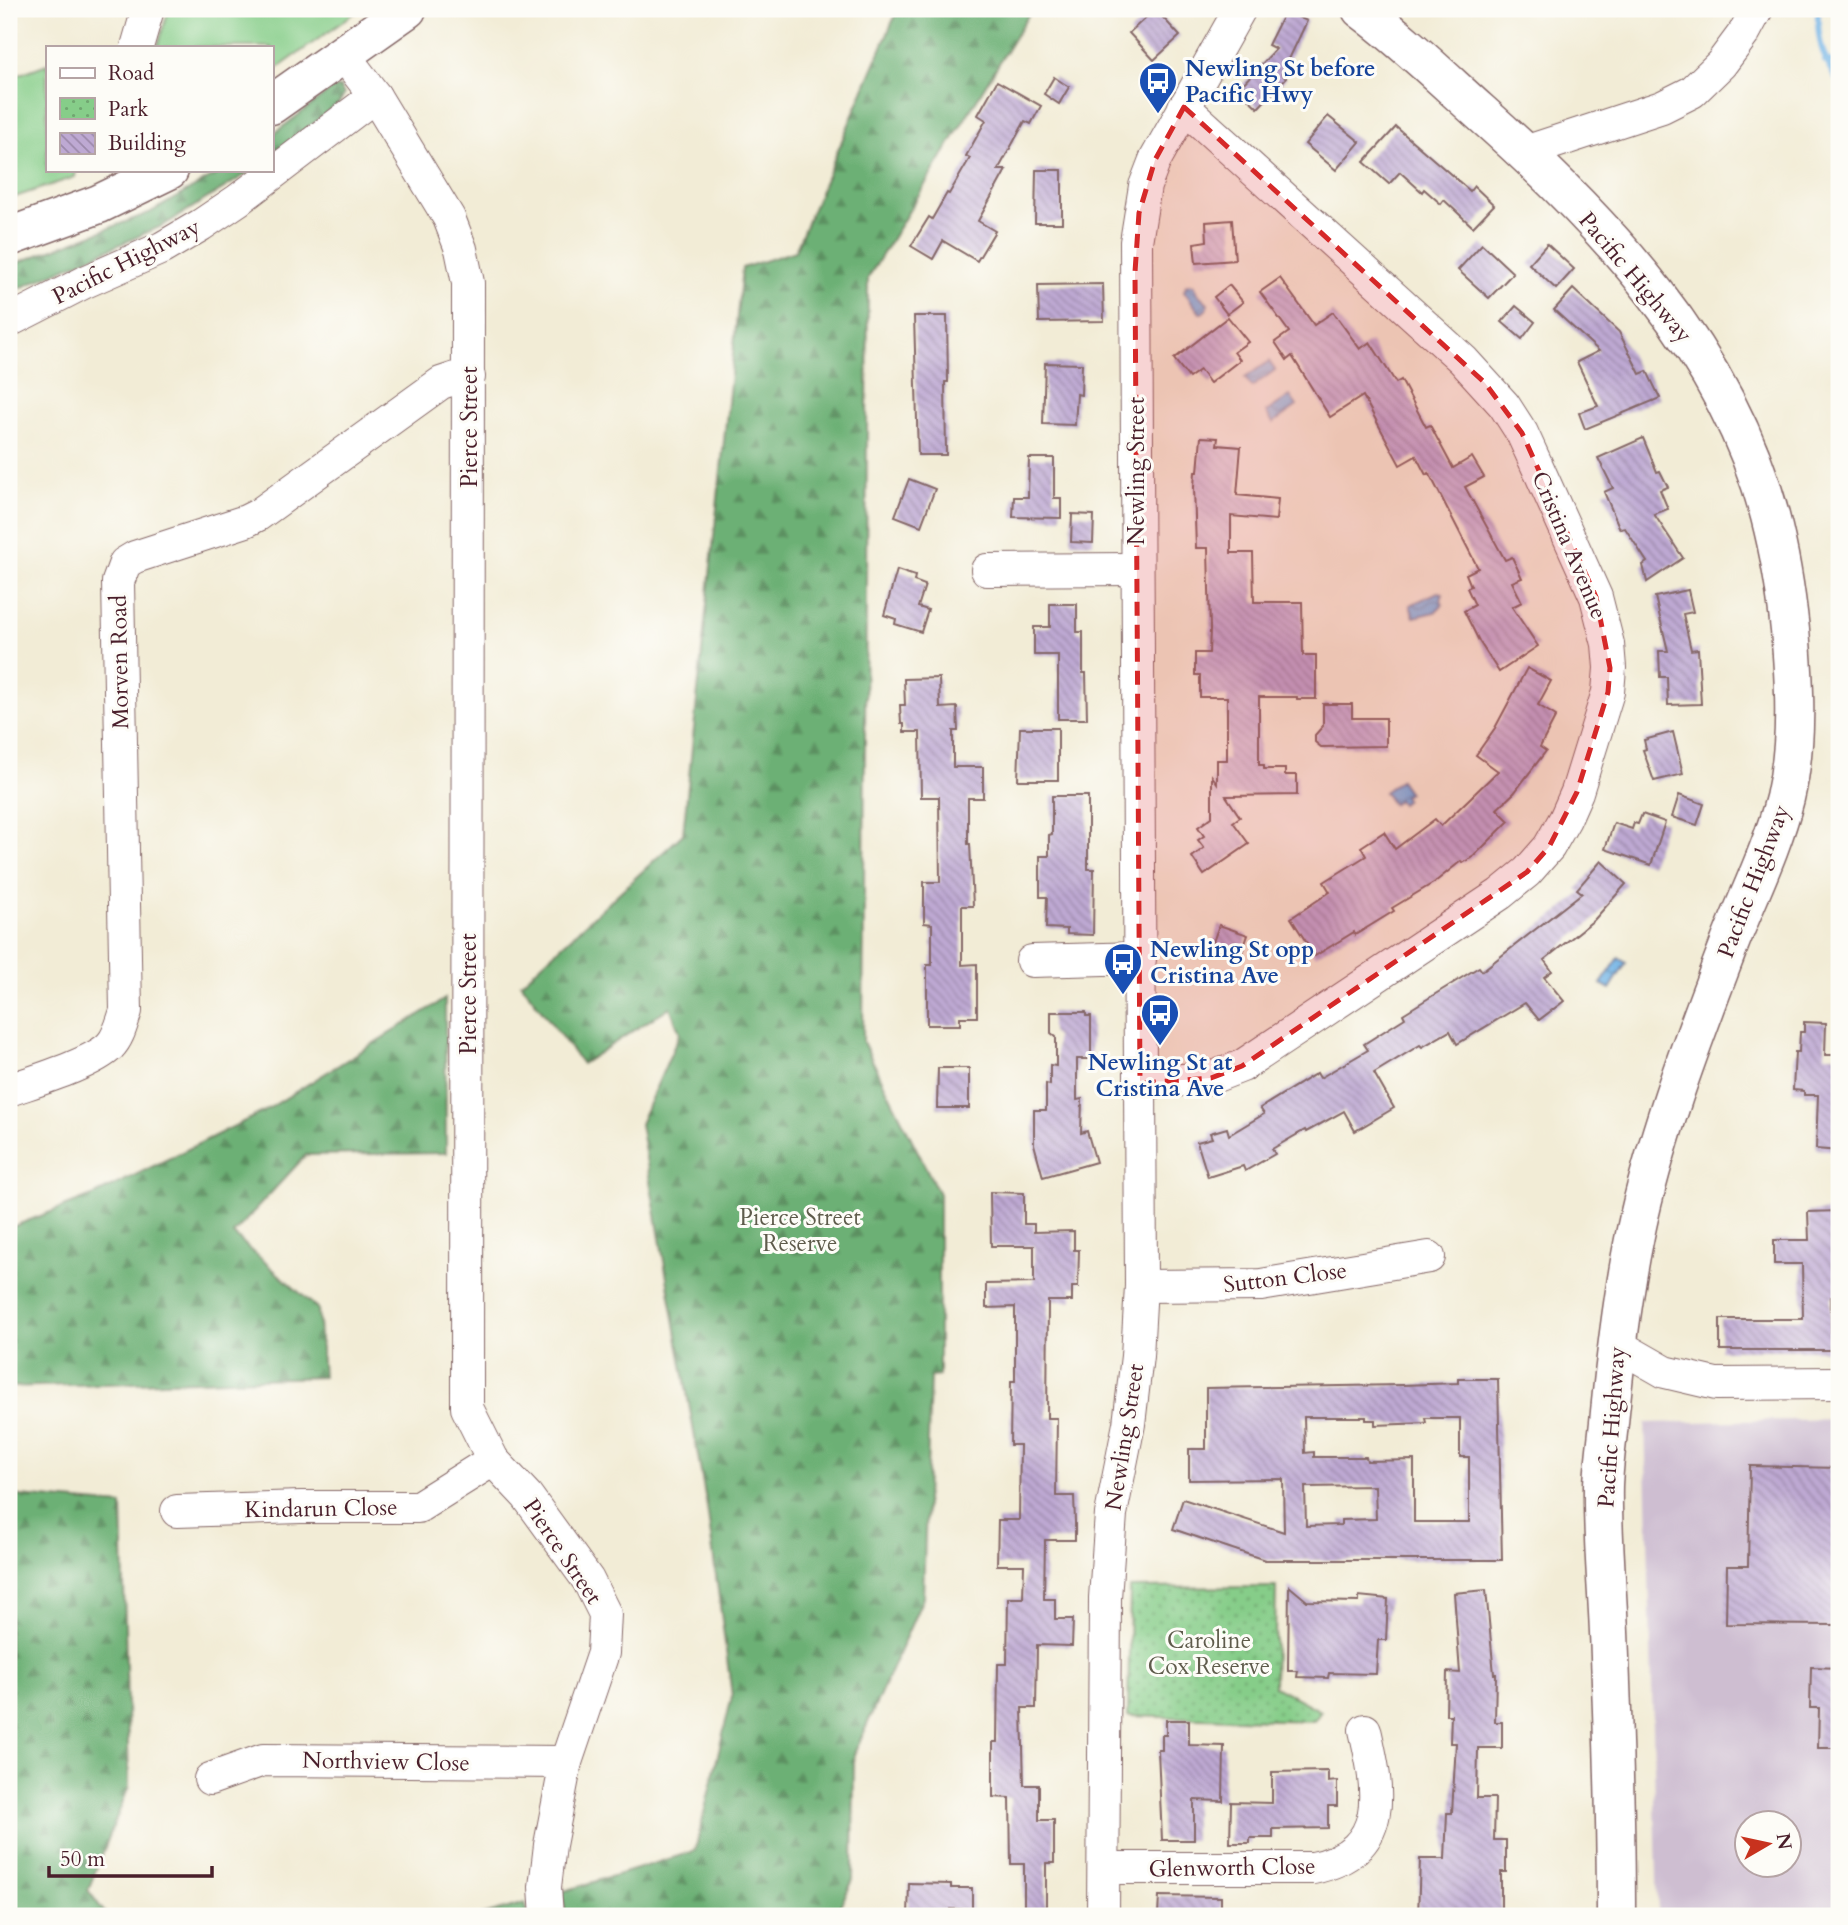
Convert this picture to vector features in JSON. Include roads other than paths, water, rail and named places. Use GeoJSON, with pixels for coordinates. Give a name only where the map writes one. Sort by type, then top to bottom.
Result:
{"type":"FeatureCollection","features":[{"type":"Feature","properties":{"kind":"main road"},"geometry":{"type":"LineString","coordinates":[[273,104],[408,9]]}},
{"type":"Feature","properties":{"kind":"main road","name":"Pacific Highway"},"geometry":{"type":"LineString","coordinates":[[1361,9],[1525,152],[1609,238],[1693,344],[1725,401],[1746,449],[1770,513],[1785,589],[1793,666],[1794,747],[1786,794],[1772,843],[1685,1063],[1653,1161],[1635,1236],[1616,1344],[1603,1486],[1616,1811],[1616,1916]]}},
{"type":"Feature","properties":{"kind":"main road"},"geometry":{"type":"LineString","coordinates":[[9,237],[99,204],[128,179],[160,172]]}},
{"type":"Feature","properties":{"kind":"main road","name":"Pacific Highway"},"geometry":{"type":"LineString","coordinates":[[1616,1811],[1628,1916]]}},
{"type":"Feature","properties":{"kind":"street"},"geometry":{"type":"LineString","coordinates":[[137,46],[148,9]]}},
{"type":"Feature","properties":{"kind":"street","name":"Newling Street"},"geometry":{"type":"LineString","coordinates":[[1103,1916],[1107,1547],[1138,1356],[1141,1286],[1136,242],[1145,186],[1155,160],[1240,9]]}},
{"type":"Feature","properties":{"kind":"street"},"geometry":{"type":"LineString","coordinates":[[1525,152],[1662,107],[1692,92],[1721,64],[1744,33],[1757,9]]}},
{"type":"Feature","properties":{"kind":"street","name":"Pierce Street"},"geometry":{"type":"LineString","coordinates":[[343,54],[375,96],[449,218],[461,248],[468,283],[467,1408],[493,1460],[527,1496],[588,1580],[605,1614],[603,1653],[566,1762],[548,1859],[545,1886],[547,1916]]}},
{"type":"Feature","properties":{"kind":"street","name":"Pacific Highway"},"geometry":{"type":"LineString","coordinates":[[9,321],[85,282],[162,248],[201,225],[375,96]]}},
{"type":"Feature","properties":{"kind":"street","name":"Cristina Avenue"},"geometry":{"type":"LineString","coordinates":[[1140,1083],[1211,1078],[1242,1066],[1500,894],[1527,872],[1549,847],[1577,792],[1608,692],[1610,668],[1608,644],[1595,597],[1528,445],[1504,405],[1464,360],[1184,107]]}},
{"type":"Feature","properties":{"kind":"street","name":"Morven Road"},"geometry":{"type":"LineString","coordinates":[[9,1090],[79,1063],[110,1046],[120,1030],[126,1011],[118,594],[120,572],[125,563],[135,557],[246,521],[441,383],[469,377]]}},
{"type":"Feature","properties":{"kind":"street"},"geometry":{"type":"LineString","coordinates":[[987,570],[1136,569]]}},
{"type":"Feature","properties":{"kind":"street"},"geometry":{"type":"LineString","coordinates":[[1032,961],[1140,958]]}},
{"type":"Feature","properties":{"kind":"street","name":"Sutton Close"},"geometry":{"type":"LineString","coordinates":[[1141,1286],[1261,1285],[1429,1256]]}},
{"type":"Feature","properties":{"kind":"street"},"geometry":{"type":"LineString","coordinates":[[1616,1344],[1665,1372],[1716,1384],[1839,1383]]}},
{"type":"Feature","properties":{"kind":"street","name":"Kindarun Close"},"geometry":{"type":"LineString","coordinates":[[177,1511],[418,1507],[493,1460]]}},
{"type":"Feature","properties":{"kind":"street","name":"Glenworth Close"},"geometry":{"type":"LineString","coordinates":[[1104,1868],[1313,1868],[1332,1864],[1352,1852],[1374,1823],[1376,1776],[1365,1730]]}},
{"type":"Feature","properties":{"kind":"street","name":"Northview Close"},"geometry":{"type":"LineString","coordinates":[[210,1779],[263,1759],[566,1762]]}},
{"type":"Feature","properties":{"kind":"water"},"geometry":{"type":"Polygon","coordinates":[[[1189,284],[1194,285],[1199,295],[1208,303],[1208,308],[1202,313],[1184,291],[1189,284]]]}},
{"type":"Feature","properties":{"kind":"water"},"geometry":{"type":"Polygon","coordinates":[[[1269,361],[1275,370],[1252,387],[1245,378],[1269,361]]]}},
{"type":"Feature","properties":{"kind":"water"},"geometry":{"type":"Polygon","coordinates":[[[1290,396],[1297,406],[1273,423],[1266,412],[1290,396]]]}},
{"type":"Feature","properties":{"kind":"water"},"geometry":{"type":"Polygon","coordinates":[[[1438,592],[1443,593],[1443,604],[1435,612],[1414,617],[1410,605],[1438,592]]]}},
{"type":"Feature","properties":{"kind":"water"},"geometry":{"type":"Polygon","coordinates":[[[1400,780],[1409,793],[1404,796],[1406,800],[1401,804],[1398,800],[1392,804],[1384,792],[1400,780]]]}},
{"type":"Feature","properties":{"kind":"water"},"geometry":{"type":"Polygon","coordinates":[[[1619,958],[1626,963],[1610,989],[1601,984],[1619,958]]]}},
{"type":"Feature","properties":{"kind":"waterway"},"geometry":{"type":"LineString","coordinates":[[1818,9],[1818,30],[1822,48],[1839,83]]}},
{"type":"Feature","properties":{"kind":"waterway"},"geometry":{"type":"LineString","coordinates":[[1825,61],[1839,62]]}},
{"type":"Feature","properties":{"kind":"place","name":"Newling St before Pacific Hwy"},"geometry":{"type":"Point","coordinates":[1158,115]}},
{"type":"Feature","properties":{"kind":"place","name":"Newling St opp Cristina Ave"},"geometry":{"type":"Point","coordinates":[1123,996]}},
{"type":"Feature","properties":{"kind":"place","name":"Newling St at Cristina Ave"},"geometry":{"type":"Point","coordinates":[1160,1047]}},
{"type":"Feature","properties":{"kind":"park label","name":"Pierce Street Reserve"},"geometry":{"type":"Point","coordinates":[800,1230]}},
{"type":"Feature","properties":{"kind":"park label","name":"Caroline Cox Reserve"},"geometry":{"type":"Point","coordinates":[1209,1653]}}]}
